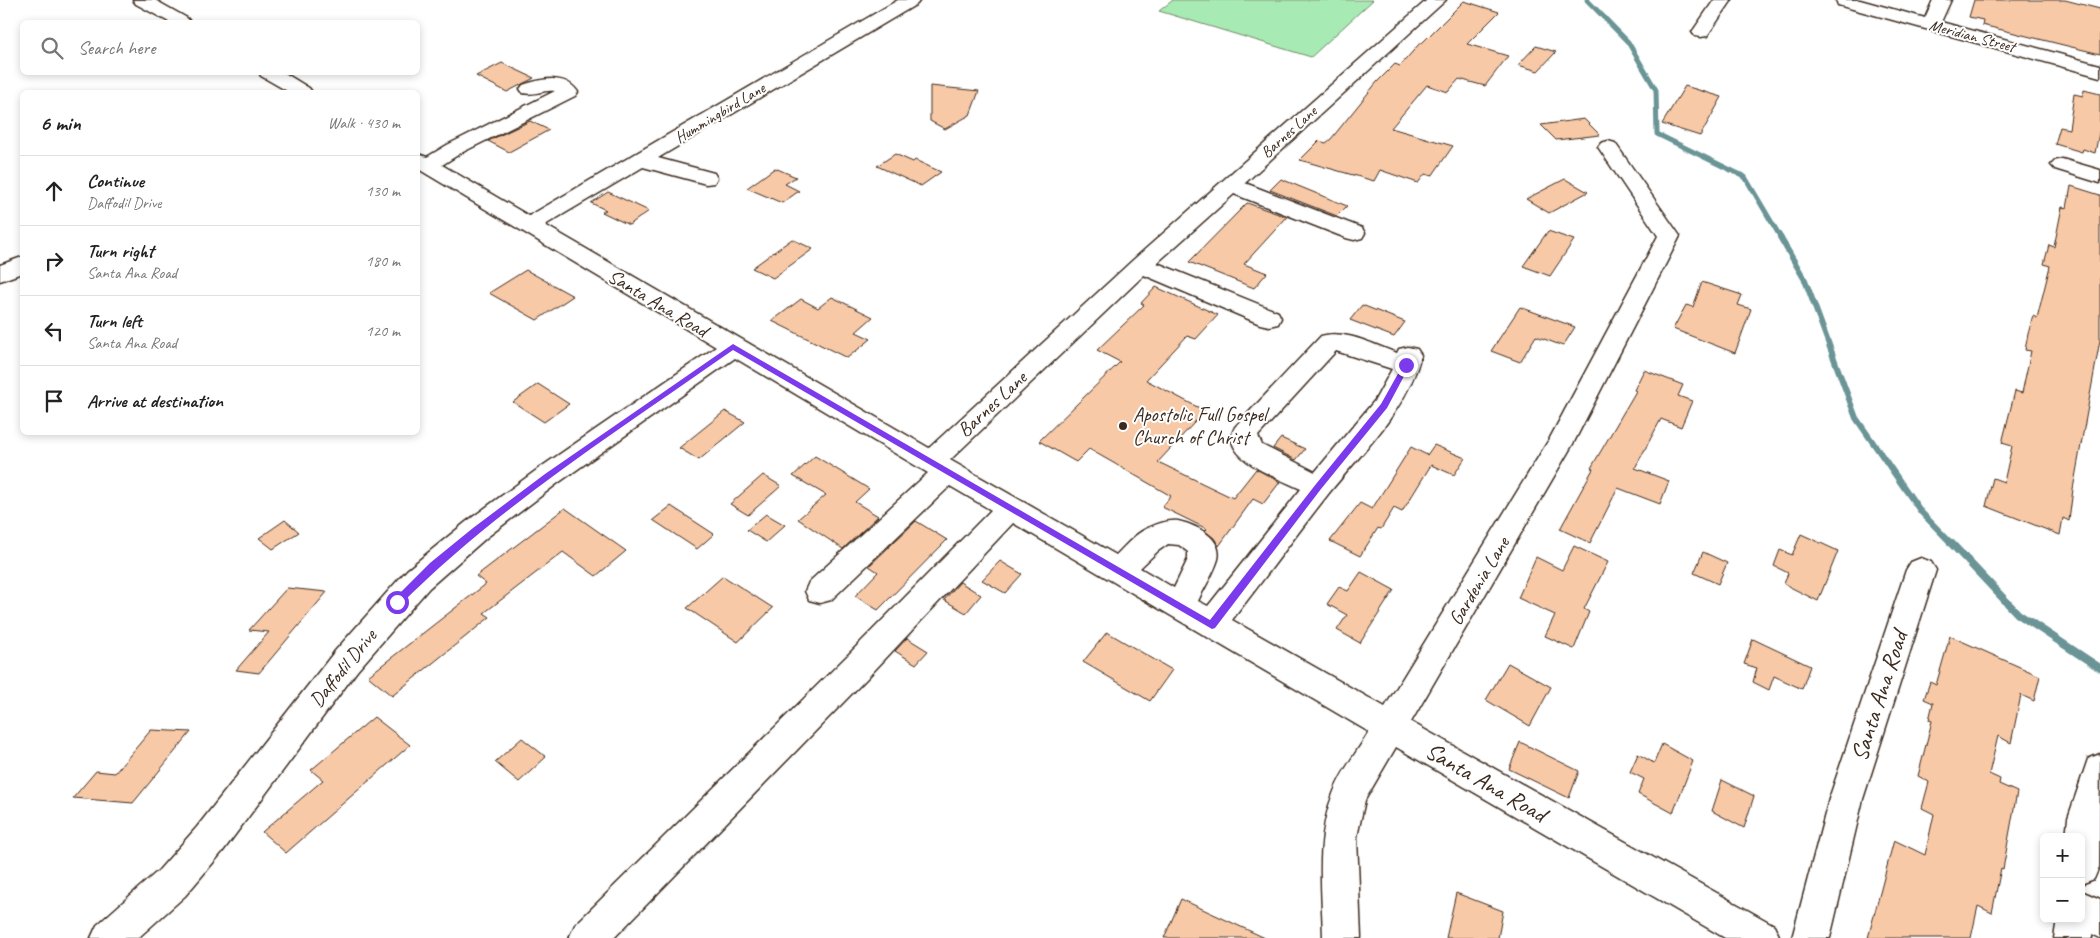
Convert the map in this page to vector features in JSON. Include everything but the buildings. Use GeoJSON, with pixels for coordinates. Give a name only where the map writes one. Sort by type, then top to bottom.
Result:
{"type":"FeatureCollection","features":[{"type":"Feature","properties":{"kind":"street"},"geometry":{"type":"LineString","coordinates":[[142,0],[177,20]]}},
{"type":"Feature","properties":{"kind":"street","name":"Hummingbird Lane"},"geometry":{"type":"LineString","coordinates":[[528,226],[911,0]]}},
{"type":"Feature","properties":{"kind":"street","name":"Barnes Lane"},"geometry":{"type":"LineString","coordinates":[[820,591],[939,466],[1141,266],[1437,0]]}},
{"type":"Feature","properties":{"kind":"street"},"geometry":{"type":"LineString","coordinates":[[1700,32],[1724,0]]}},
{"type":"Feature","properties":{"kind":"street"},"geometry":{"type":"LineString","coordinates":[[1931,24],[1942,0]]}},
{"type":"Feature","properties":{"kind":"street","name":"Meridian Street"},"geometry":{"type":"LineString","coordinates":[[1844,1],[2100,71]]}},
{"type":"Feature","properties":{"kind":"street"},"geometry":{"type":"LineString","coordinates":[[273,75],[299,90]]}},
{"type":"Feature","properties":{"kind":"street"},"geometry":{"type":"LineString","coordinates":[[422,163],[568,92],[565,88],[550,84],[530,89]]}},
{"type":"Feature","properties":{"kind":"street","name":"Gardenia Lane"},"geometry":{"type":"LineString","coordinates":[[1342,938],[1339,837],[1349,796],[1561,442],[1669,236],[1608,147]]}},
{"type":"Feature","properties":{"kind":"street"},"geometry":{"type":"LineString","coordinates":[[640,160],[706,178]]}},
{"type":"Feature","properties":{"kind":"street","name":"Santa Ana Road"},"geometry":{"type":"LineString","coordinates":[[422,163],[1180,607],[1761,938]]}},
{"type":"Feature","properties":{"kind":"street"},"geometry":{"type":"LineString","coordinates":[[2062,165],[2100,177]]}},
{"type":"Feature","properties":{"kind":"street"},"geometry":{"type":"LineString","coordinates":[[1231,185],[1354,233]]}},
{"type":"Feature","properties":{"kind":"street"},"geometry":{"type":"LineString","coordinates":[[0,274],[20,265]]}},
{"type":"Feature","properties":{"kind":"street"},"geometry":{"type":"LineString","coordinates":[[1141,266],[1268,318]]}},
{"type":"Feature","properties":{"kind":"street"},"geometry":{"type":"LineString","coordinates":[[1212,625],[1318,486],[1384,406],[1407,360],[1330,342],[1244,434],[1245,443],[1252,452],[1318,486]]}},
{"type":"Feature","properties":{"kind":"street","name":"Daffodil Drive"},"geometry":{"type":"LineString","coordinates":[[110,938],[172,883],[210,839],[346,661],[418,580],[476,530],[548,476],[733,346]]}},
{"type":"Feature","properties":{"kind":"street"},"geometry":{"type":"LineString","coordinates":[[588,938],[879,644],[1011,507]]}},
{"type":"Feature","properties":{"kind":"street"},"geometry":{"type":"LineString","coordinates":[[1119,571],[1158,534],[1173,532],[1185,535],[1196,541],[1203,547],[1203,559],[1180,607]]}},
{"type":"Feature","properties":{"kind":"street","name":"Santa Ana Road"},"geometry":{"type":"LineString","coordinates":[[1810,938],[1846,799],[1920,570]]}},
{"type":"Feature","properties":{"kind":"street"},"geometry":{"type":"LineString","coordinates":[[2084,833],[2085,818],[2100,770]]}},
{"type":"Feature","properties":{"kind":"street"},"geometry":{"type":"LineString","coordinates":[[2085,911],[2100,919]]}},
{"type":"Feature","properties":{"kind":"street"},"geometry":{"type":"LineString","coordinates":[[2073,938],[2075,923]]}},
{"type":"Feature","properties":{"kind":"green space"},"geometry":{"type":"Polygon","coordinates":[[[1173,0],[1373,0],[1311,57],[1159,11],[1173,0]]]}},
{"type":"Feature","properties":{"kind":"waterway"},"geometry":{"type":"LineString","coordinates":[[1587,0],[1628,42],[1656,90],[1657,134],[1745,177],[1781,238]]}},
{"type":"Feature","properties":{"kind":"waterway"},"geometry":{"type":"LineString","coordinates":[[1780,237],[1805,280],[1856,418],[1921,512],[1952,544]]}},
{"type":"Feature","properties":{"kind":"waterway"},"geometry":{"type":"LineString","coordinates":[[1951,543],[2018,614],[2100,668]]}},
{"type":"Feature","properties":{"kind":"place","name":"Apostolic Full Gospel Church of Christ"},"geometry":{"type":"Point","coordinates":[1123,426]}},
{"type":"Feature","properties":{"kind":"route"},"geometry":{"type":"LineString","coordinates":[[397,602],[418,580],[476,530],[548,476],[733,346],[1212,625],[1318,486],[1384,406],[1401,378],[1406,365]]}}]}
